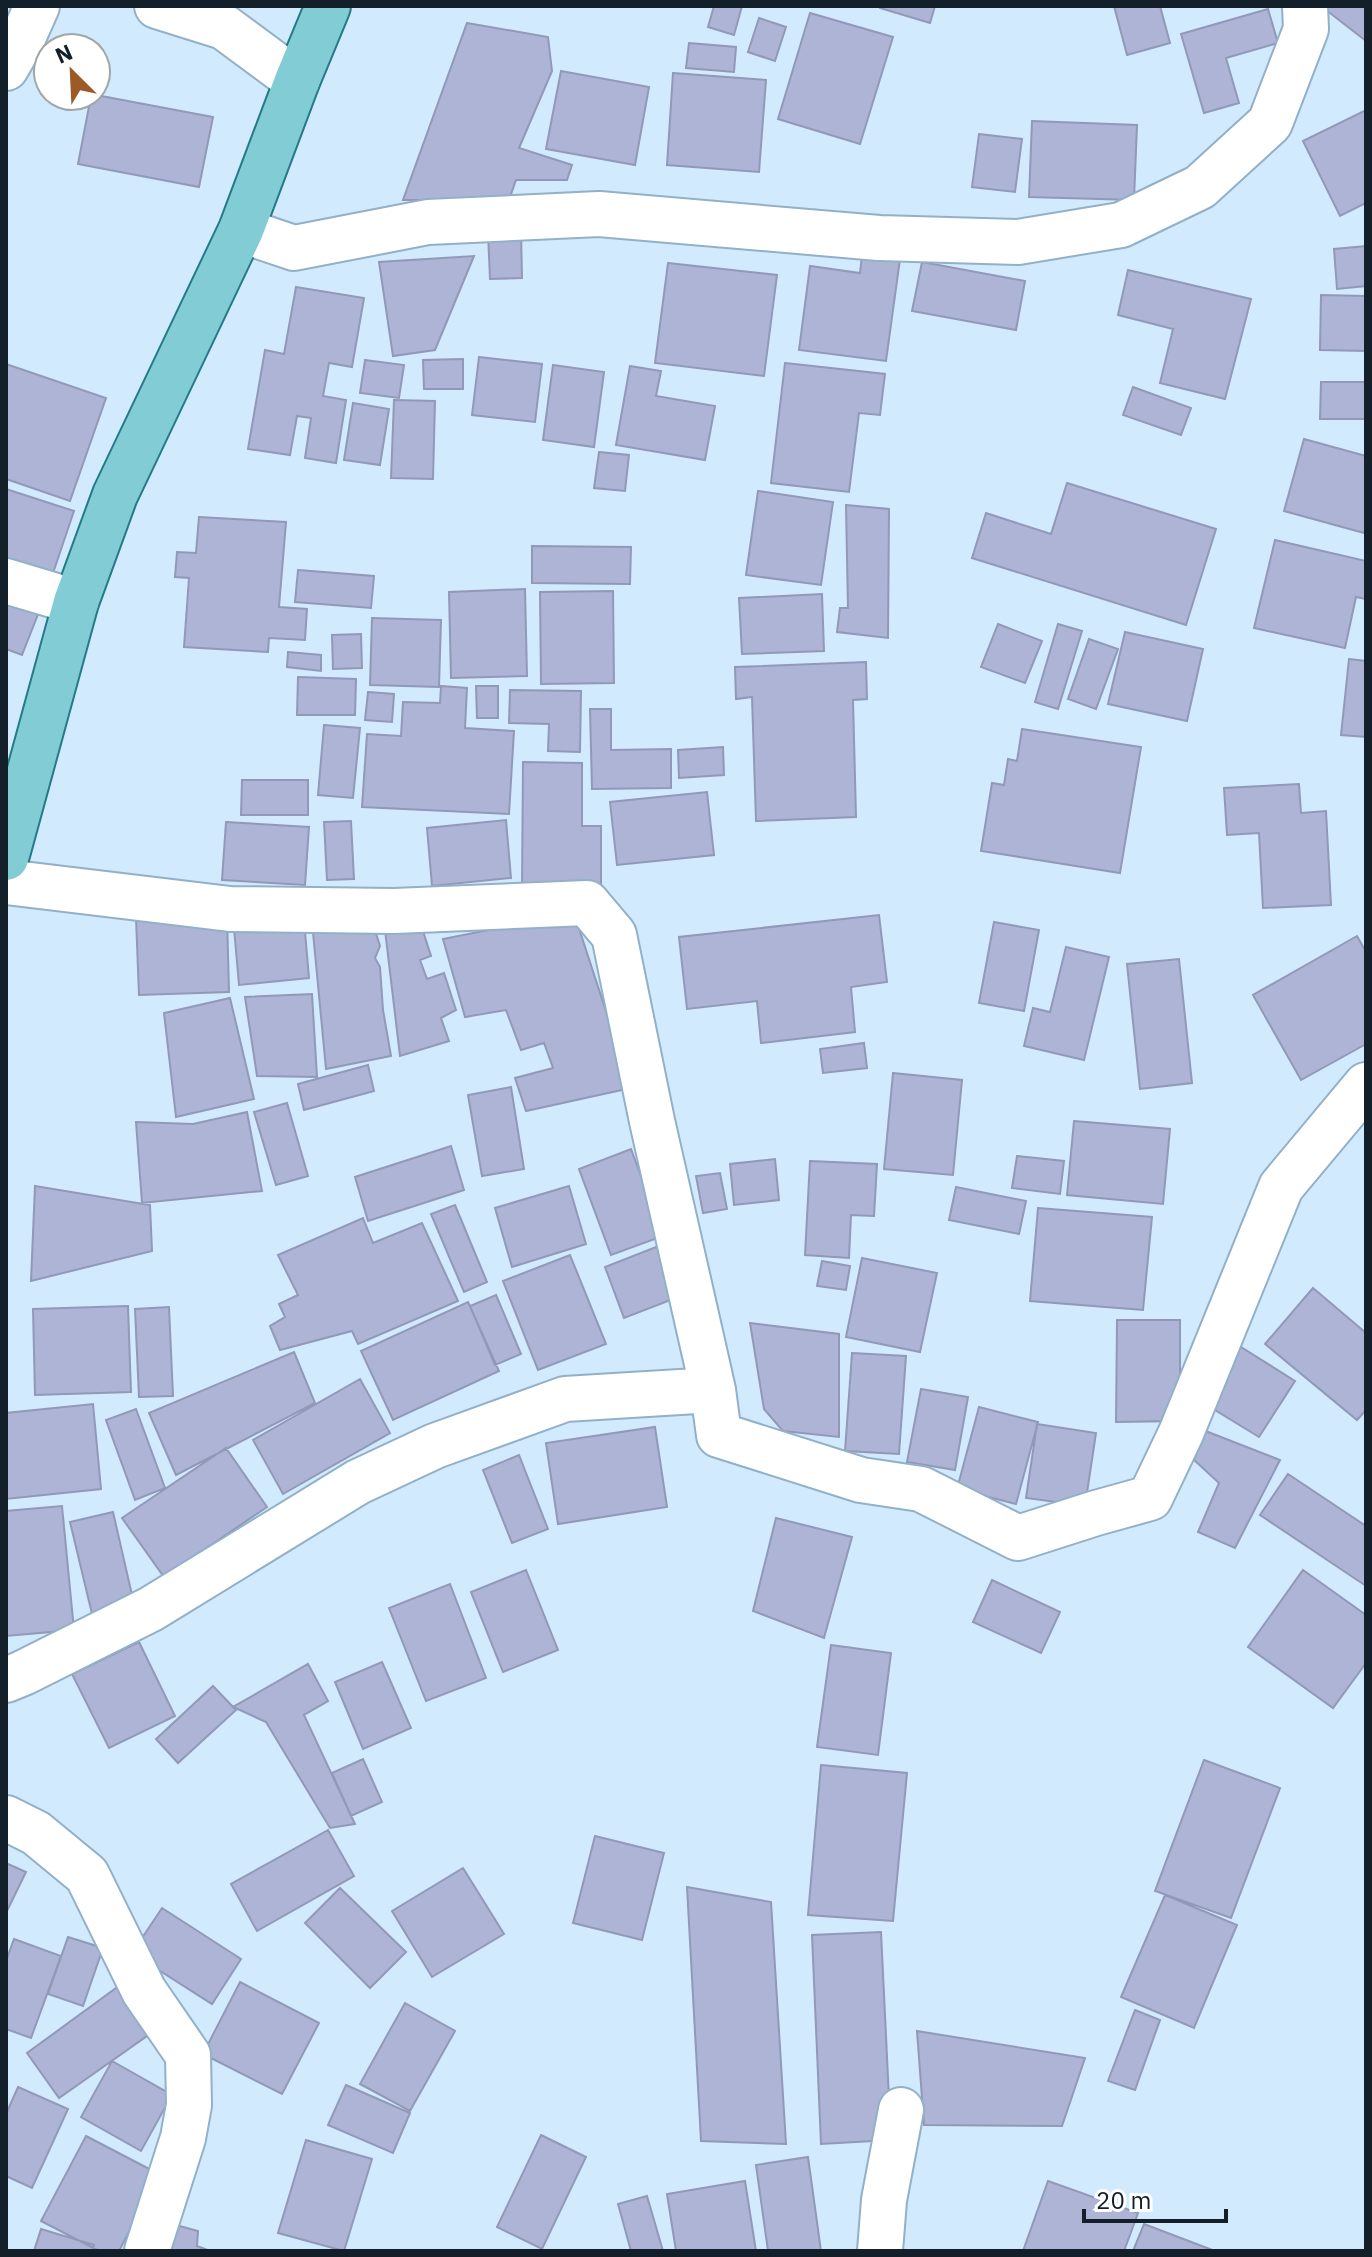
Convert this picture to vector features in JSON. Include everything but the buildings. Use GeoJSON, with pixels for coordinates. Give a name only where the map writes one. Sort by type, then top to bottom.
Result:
{"type":"FeatureCollection","features":[{"type":"Feature","properties":{"kind":"main road"},"geometry":{"type":"LineString","coordinates":[[6,858],[76,602],[115,495],[241,230],[328,6]]}},
{"type":"Feature","properties":{"kind":"street"},"geometry":{"type":"LineString","coordinates":[[6,68],[37,6]]}},
{"type":"Feature","properties":{"kind":"street"},"geometry":{"type":"LineString","coordinates":[[157,6],[224,27],[297,81]]}},
{"type":"Feature","properties":{"kind":"street"},"geometry":{"type":"LineString","coordinates":[[241,230],[294,248],[428,222],[599,214],[879,238],[1018,242],[1121,225],[1200,187],[1270,123],[1306,29],[1305,6]]}},
{"type":"Feature","properties":{"kind":"street"},"geometry":{"type":"LineString","coordinates":[[6,581],[76,602]]}},
{"type":"Feature","properties":{"kind":"street"},"geometry":{"type":"LineString","coordinates":[[6,882],[230,909],[394,911],[587,903],[614,935],[652,1121],[713,1390],[719,1435],[861,1480],[921,1489],[1018,1538],[1150,1498],[1181,1433],[1281,1187],[1366,1085]]}},
{"type":"Feature","properties":{"kind":"street"},"geometry":{"type":"LineString","coordinates":[[6,1680],[151,1609],[358,1482],[435,1446],[565,1399],[713,1390]]}},
{"type":"Feature","properties":{"kind":"street"},"geometry":{"type":"LineString","coordinates":[[6,1818],[36,1833],[87,1875],[144,1991],[188,2055],[189,2105],[183,2138],[147,2251]]}},
{"type":"Feature","properties":{"kind":"street"},"geometry":{"type":"LineString","coordinates":[[880,2251],[884,2200],[901,2110]]}}]}
